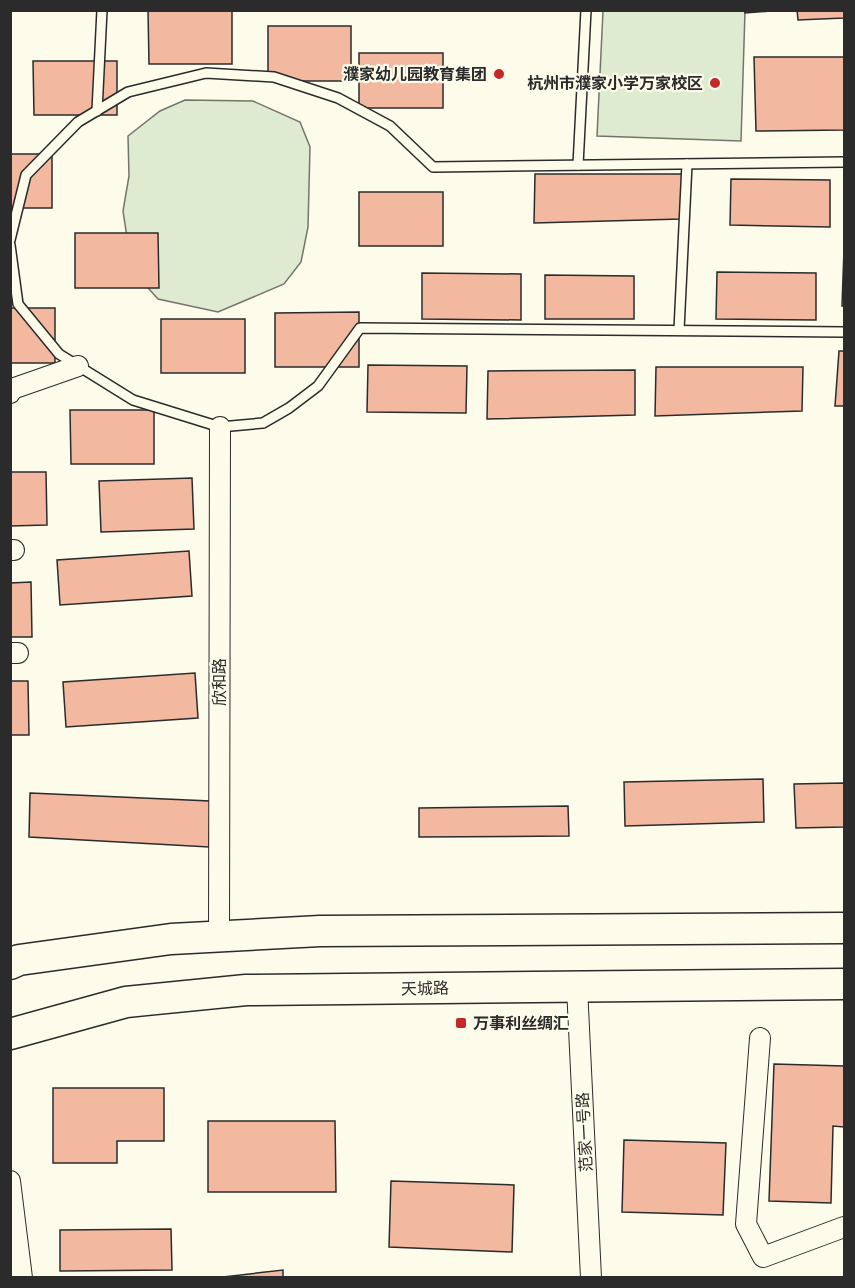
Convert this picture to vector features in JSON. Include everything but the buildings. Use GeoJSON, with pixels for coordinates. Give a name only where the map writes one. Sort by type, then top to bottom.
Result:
{"type":"FeatureCollection","features":[{"type":"Feature","properties":{"kind":"main road"},"geometry":{"type":"LineString","coordinates":[[10,964],[20,960],[171,939],[331,931],[844,928]]}},
{"type":"Feature","properties":{"kind":"main road","name":"天城路"},"geometry":{"type":"LineString","coordinates":[[10,1034],[126,1002],[246,990],[844,984]]}},
{"type":"Feature","properties":{"kind":"street"},"geometry":{"type":"LineString","coordinates":[[10,393],[12,389],[78,366]]}},
{"type":"Feature","properties":{"kind":"street","name":"欣和路"},"geometry":{"type":"LineString","coordinates":[[219,936],[220,427]]}},
{"type":"Feature","properties":{"kind":"street","name":"范家一号路"},"geometry":{"type":"LineString","coordinates":[[577,987],[591,1278]]}},
{"type":"Feature","properties":{"kind":"street"},"geometry":{"type":"LineString","coordinates":[[760,1038],[746,1224],[763,1257],[844,1227]]}},
{"type":"Feature","properties":{"kind":"street"},"geometry":{"type":"LineString","coordinates":[[10,1181],[22,1278]]}},
{"type":"Feature","properties":{"kind":"lane"},"geometry":{"type":"LineString","coordinates":[[97,111],[102,10]]}},
{"type":"Feature","properties":{"kind":"lane"},"geometry":{"type":"LineString","coordinates":[[578,165],[586,10]]}},
{"type":"Feature","properties":{"kind":"lane"},"geometry":{"type":"LineString","coordinates":[[844,162],[433,167],[390,126],[338,98],[273,77],[206,73],[128,92],[78,122],[26,175],[10,243],[18,304],[59,354],[133,400],[220,427],[263,423],[289,408],[318,386],[360,328],[844,332]]}},
{"type":"Feature","properties":{"kind":"lane"},"geometry":{"type":"LineString","coordinates":[[679,330],[687,164]]}},
{"type":"Feature","properties":{"kind":"green space"},"geometry":{"type":"Polygon","coordinates":[[[603,11],[745,11],[741,141],[597,136],[603,11]]]}},
{"type":"Feature","properties":{"kind":"green space"},"geometry":{"type":"Polygon","coordinates":[[[185,100],[253,101],[300,122],[310,147],[308,227],[301,262],[284,284],[218,312],[158,299],[132,270],[123,211],[129,176],[128,136],[160,111],[185,100]]]}},
{"type":"Feature","properties":{"kind":"place","name":"濮家幼儿园教育集团"},"geometry":{"type":"Point","coordinates":[499,74]}},
{"type":"Feature","properties":{"kind":"place","name":"杭州市濮家小学万家校区"},"geometry":{"type":"Point","coordinates":[715,83]}},
{"type":"Feature","properties":{"kind":"place","name":"万事利丝绸汇"},"geometry":{"type":"Point","coordinates":[461,1023]}}]}
